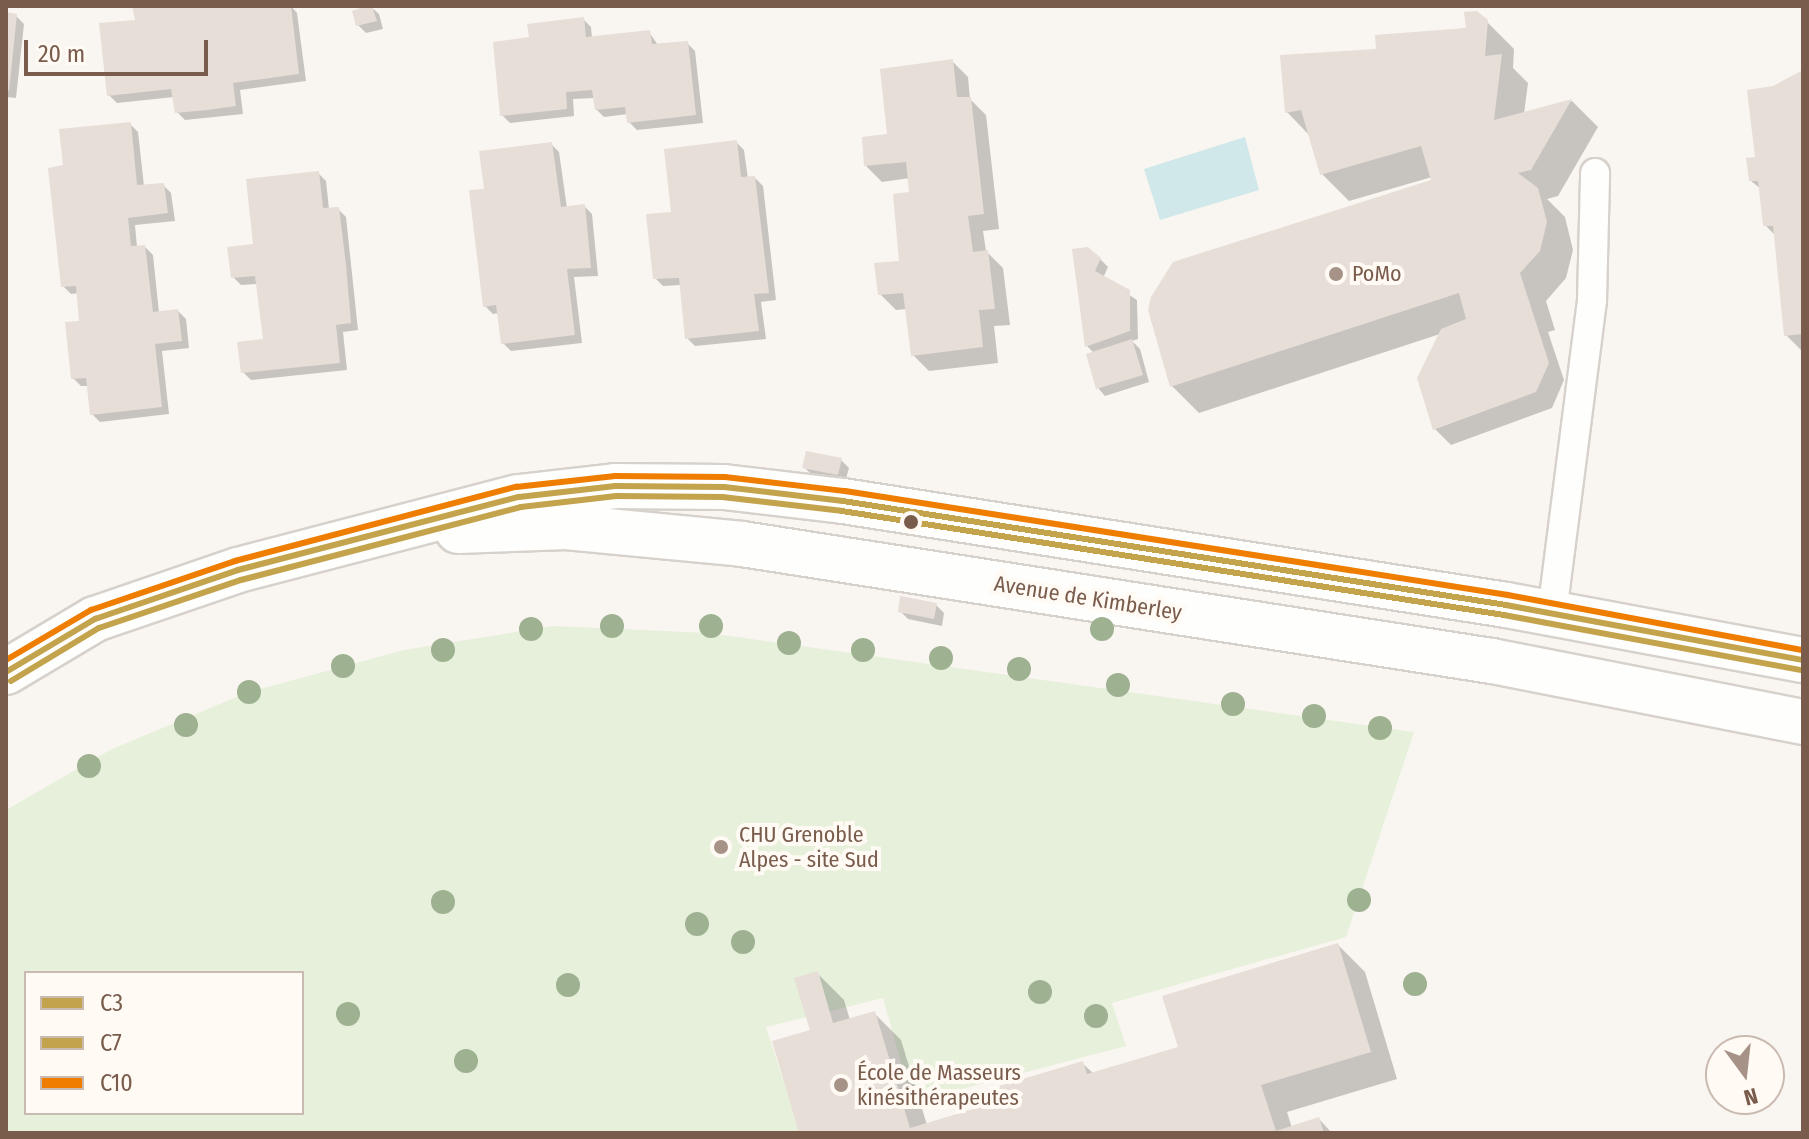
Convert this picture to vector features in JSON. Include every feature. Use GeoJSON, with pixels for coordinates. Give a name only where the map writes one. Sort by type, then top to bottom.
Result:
{"type":"FeatureCollection","features":[{"type":"Feature","properties":{"kind":"main road","name":"Avenue de Kimberley"},"geometry":{"type":"LineString","coordinates":[[6,672],[95,619],[238,570],[519,497],[615,486],[724,487],[843,501],[1552,613],[1803,660]]}},
{"type":"Feature","properties":{"kind":"main road","name":"Avenue de Kimberley"},"geometry":{"type":"LineString","coordinates":[[368,535],[566,527],[742,544],[1492,661],[1803,722]]}},
{"type":"Feature","properties":{"kind":"lane"},"geometry":{"type":"LineString","coordinates":[[1552,613],[1592,300],[1595,173]]}},
{"type":"Feature","properties":{"kind":"green space","name":"CHU Grenoble Alpes - site Sud"},"geometry":{"type":"Polygon","coordinates":[[[554,626],[708,633],[1414,732],[1346,937],[1112,1003],[1126,1046],[912,1102],[883,998],[766,1027],[800,1133],[6,1133],[6,810],[110,750],[246,693],[404,650],[554,626]]]}},
{"type":"Feature","properties":{"kind":"water"},"geometry":{"type":"Polygon","coordinates":[[[1245,137],[1259,190],[1160,220],[1144,169],[1245,137]]]}},
{"type":"Feature","properties":{"kind":"building"},"geometry":{"type":"Polygon","coordinates":[[[132,6],[291,6],[299,74],[233,83],[236,106],[207,110],[175,113],[171,89],[107,96],[99,23],[135,20],[132,6]]]}},
{"type":"Feature","properties":{"kind":"building"},"geometry":{"type":"Polygon","coordinates":[[[372,6],[377,21],[356,26],[352,11],[372,6]]]}},
{"type":"Feature","properties":{"kind":"building"},"geometry":{"type":"Polygon","coordinates":[[[1477,11],[1488,20],[1485,56],[1502,54],[1494,120],[1572,99],[1531,170],[1518,173],[1538,188],[1547,222],[1540,251],[1520,273],[1549,363],[1536,392],[1433,430],[1417,378],[1441,329],[1466,319],[1459,293],[1170,387],[1148,310],[1151,297],[1173,262],[1431,180],[1421,146],[1320,175],[1301,110],[1285,113],[1280,55],[1376,49],[1375,35],[1466,28],[1464,12],[1477,11]]]}},
{"type":"Feature","properties":{"kind":"building"},"geometry":{"type":"Polygon","coordinates":[[[6,12],[17,14],[9,91],[6,90],[6,12]]]}},
{"type":"Feature","properties":{"kind":"building"},"geometry":{"type":"Polygon","coordinates":[[[584,17],[586,37],[650,30],[652,44],[688,41],[696,115],[627,123],[625,107],[595,110],[592,90],[566,92],[567,109],[500,116],[493,42],[529,37],[527,24],[584,17]]]}},
{"type":"Feature","properties":{"kind":"building"},"geometry":{"type":"Polygon","coordinates":[[[953,59],[957,97],[971,97],[984,214],[968,216],[973,252],[988,250],[995,309],[979,310],[983,347],[911,356],[903,293],[878,295],[874,263],[899,261],[893,194],[909,192],[906,162],[864,166],[862,137],[887,134],[880,69],[953,59]]]}},
{"type":"Feature","properties":{"kind":"building"},"geometry":{"type":"Polygon","coordinates":[[[1803,70],[1803,334],[1784,336],[1773,226],[1763,226],[1758,181],[1749,181],[1746,158],[1755,157],[1747,90],[1773,86],[1803,70]]]}},
{"type":"Feature","properties":{"kind":"building"},"geometry":{"type":"Polygon","coordinates":[[[131,122],[137,185],[164,183],[168,213],[128,218],[131,246],[145,245],[153,312],[178,309],[182,341],[155,344],[162,407],[90,415],[86,378],[71,379],[65,322],[79,321],[76,286],[61,287],[48,168],[63,165],[59,129],[131,122]]]}},
{"type":"Feature","properties":{"kind":"building"},"geometry":{"type":"Polygon","coordinates":[[[737,140],[741,177],[755,176],[769,293],[754,294],[759,331],[685,339],[679,278],[653,279],[646,214],[671,212],[664,149],[737,140]]]}},
{"type":"Feature","properties":{"kind":"building"},"geometry":{"type":"Polygon","coordinates":[[[552,142],[561,207],[585,204],[591,268],[567,269],[575,335],[501,344],[496,305],[483,307],[469,190],[484,189],[479,151],[552,142]]]}},
{"type":"Feature","properties":{"kind":"building"},"geometry":{"type":"Polygon","coordinates":[[[319,171],[323,208],[339,207],[346,265],[351,323],[336,325],[340,363],[241,373],[237,342],[263,339],[255,276],[231,278],[227,247],[253,244],[246,179],[319,171]]]}},
{"type":"Feature","properties":{"kind":"building"},"geometry":{"type":"Polygon","coordinates":[[[1088,247],[1101,258],[1095,271],[1130,290],[1130,331],[1085,347],[1072,249],[1088,247]]]}},
{"type":"Feature","properties":{"kind":"building"},"geometry":{"type":"Polygon","coordinates":[[[1132,339],[1143,375],[1096,389],[1086,354],[1132,339]]]}},
{"type":"Feature","properties":{"kind":"building"},"geometry":{"type":"Polygon","coordinates":[[[806,451],[842,458],[838,475],[802,468],[806,451]]]}},
{"type":"Feature","properties":{"kind":"building"},"geometry":{"type":"Polygon","coordinates":[[[900,596],[937,603],[934,619],[898,612],[900,596]]]}},
{"type":"Feature","properties":{"kind":"building"},"geometry":{"type":"Polygon","coordinates":[[[1338,943],[1371,1052],[1261,1085],[1276,1131],[1319,1117],[1324,1133],[799,1133],[772,1041],[810,1030],[794,978],[818,971],[833,1023],[875,1011],[910,1128],[1000,1101],[996,1087],[1083,1061],[1087,1074],[1178,1047],[1162,996],[1338,943]]]}},
{"type":"Feature","properties":{"kind":"transit line","name":"C10"},"geometry":{"type":"LineString","coordinates":[[6,660],[91,610],[235,561],[516,487],[615,476],[725,477],[845,491],[1508,595],[1803,650]]}},
{"type":"Feature","properties":{"kind":"transit line","name":"C3"},"geometry":{"type":"LineString","coordinates":[[6,672],[95,619],[238,570],[519,497],[615,486],[724,487],[843,501],[1506,605],[1803,660]]}},
{"type":"Feature","properties":{"kind":"transit line","name":"C7"},"geometry":{"type":"LineString","coordinates":[[11,681],[99,628],[241,580],[521,507],[616,496],[723,497],[842,511],[1504,615],[1801,670]]}},
{"type":"Feature","properties":{"kind":"place","name":"PoMo"},"geometry":{"type":"Point","coordinates":[1336,274]}},
{"type":"Feature","properties":{"kind":"place","name":"CHU Grenoble Alpes - site Sud"},"geometry":{"type":"Point","coordinates":[721,847]}},
{"type":"Feature","properties":{"kind":"place","name":"École de Masseurs kinésithérapeutes"},"geometry":{"type":"Point","coordinates":[841,1085]}}]}
